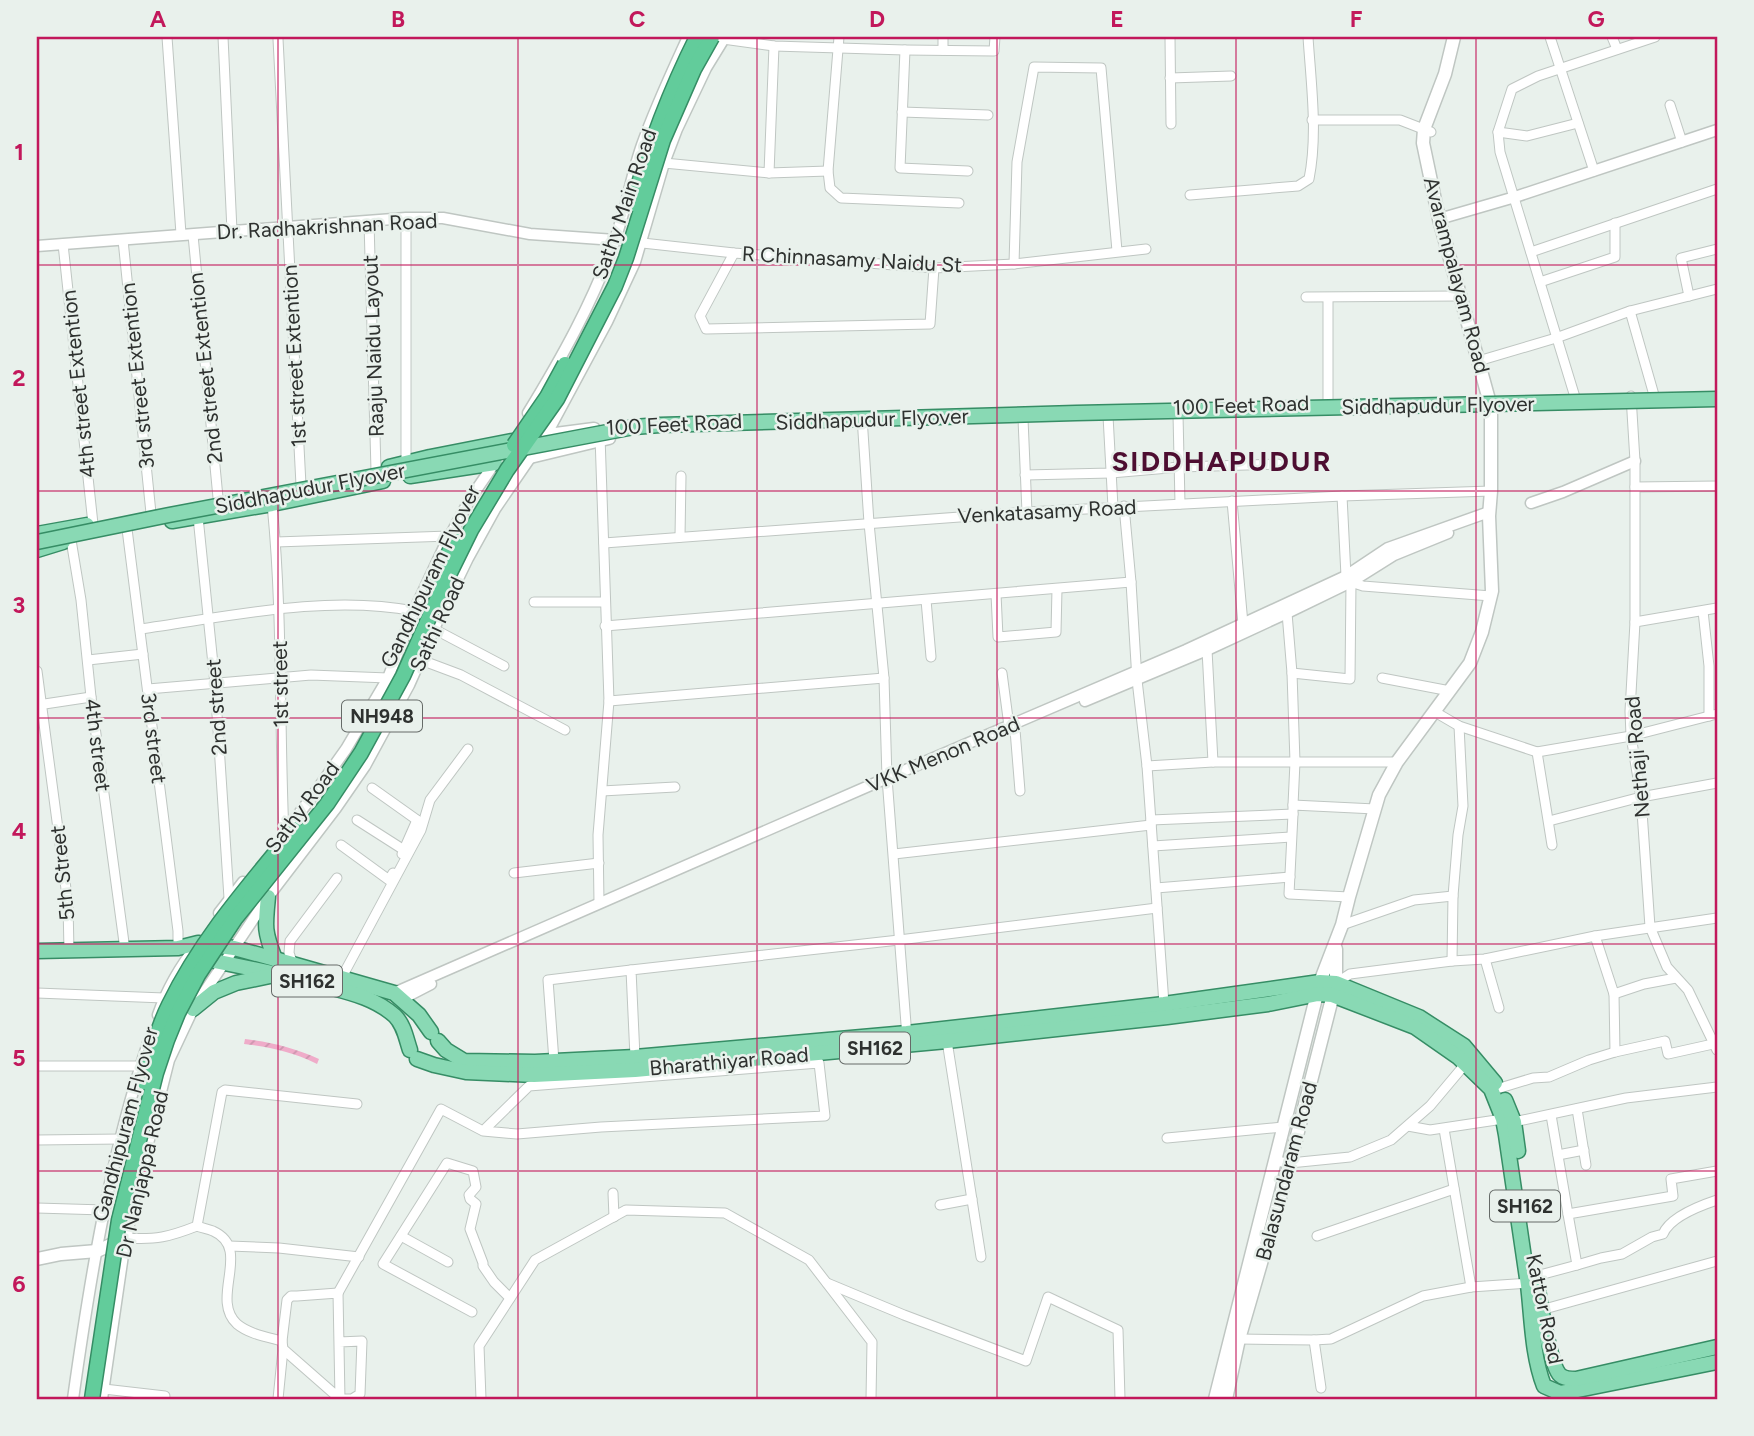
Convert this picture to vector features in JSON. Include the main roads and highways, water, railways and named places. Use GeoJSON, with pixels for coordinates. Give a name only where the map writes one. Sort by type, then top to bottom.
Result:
{"type":"FeatureCollection","features":[{"type":"Feature","properties":{"kind":"highway","name":"Gandhipuram Flyover"},"geometry":{"type":"LineString","coordinates":[[83,1399],[111,1219],[156,1036],[169,1006],[202,946],[227,911],[306,817],[353,749],[395,673],[430,591],[462,528],[553,385],[618,256],[655,132],[697,37]]}},
{"type":"Feature","properties":{"kind":"highway","name":"Gandhipuram Flyover"},"geometry":{"type":"LineString","coordinates":[[92,1399],[119,1220],[156,1073],[178,1013],[198,975],[235,919],[321,811],[360,753],[403,676],[471,530],[507,470],[557,399],[615,286],[663,140],[694,69],[720,38]]}},
{"type":"Feature","properties":{"kind":"main road"},"geometry":{"type":"LineString","coordinates":[[1454,37],[1428,130],[1443,219],[1485,359],[1492,402]]}},
{"type":"Feature","properties":{"kind":"main road"},"geometry":{"type":"LineString","coordinates":[[1428,130],[1449,82],[1461,37]]}},
{"type":"Feature","properties":{"kind":"main road","name":"Avarampalayam Road"},"geometry":{"type":"LineString","coordinates":[[1326,989],[1336,942],[1379,795],[1397,762],[1470,663],[1482,632],[1492,591],[1489,514],[1492,402],[1460,296],[1443,219]]}},
{"type":"Feature","properties":{"kind":"main road","name":"Siddhapudur Flyover"},"geometry":{"type":"LineString","coordinates":[[37,542],[647,426],[1076,413],[1717,401]]}},
{"type":"Feature","properties":{"kind":"main road","name":"100 Feet Road"},"geometry":{"type":"LineString","coordinates":[[862,420],[1328,402],[1492,402]]}},
{"type":"Feature","properties":{"kind":"main road","name":"100 Feet Road"},"geometry":{"type":"LineString","coordinates":[[37,534],[150,513],[272,504],[412,475],[530,457],[599,434],[659,421],[1023,419],[1492,402]]}},
{"type":"Feature","properties":{"kind":"main road","name":"100 Feet Road"},"geometry":{"type":"LineString","coordinates":[[37,550],[71,540],[198,517],[219,507],[301,485],[430,457],[548,434],[599,434]]}},
{"type":"Feature","properties":{"kind":"main road"},"geometry":{"type":"LineString","coordinates":[[268,897],[265,925],[275,958]]}},
{"type":"Feature","properties":{"kind":"main road","name":"SH162"},"geometry":{"type":"LineString","coordinates":[[183,952],[198,943],[234,948],[342,977],[398,996],[419,1015],[435,1037]]}},
{"type":"Feature","properties":{"kind":"main road","name":"SH162"},"geometry":{"type":"LineString","coordinates":[[37,951],[183,952],[355,994],[371,1000],[396,1017],[403,1027],[413,1055]]}},
{"type":"Feature","properties":{"kind":"main road"},"geometry":{"type":"LineString","coordinates":[[193,1009],[214,992],[236,983],[279,974]]}},
{"type":"Feature","properties":{"kind":"main road","name":"Bharathiyar Road"},"geometry":{"type":"LineString","coordinates":[[413,1055],[434,1065],[466,1072],[534,1075],[635,1070],[907,1039],[1164,1004],[1326,989]]}},
{"type":"Feature","properties":{"kind":"main road","name":"Bharathiyar Road"},"geometry":{"type":"LineString","coordinates":[[435,1037],[446,1050],[464,1061],[554,1061],[907,1039],[947,1041],[1268,1004],[1326,989]]}},
{"type":"Feature","properties":{"kind":"main road","name":"Kattor Road"},"geometry":{"type":"LineString","coordinates":[[1326,989],[1415,1027],[1458,1057],[1469,1060],[1500,1088],[1508,1121],[1532,1280],[1536,1355],[1543,1393],[1573,1391],[1717,1362]]}},
{"type":"Feature","properties":{"kind":"main road","name":"Balasundaram Road"},"geometry":{"type":"LineString","coordinates":[[1215,1399],[1283,1127],[1326,989]]}},
{"type":"Feature","properties":{"kind":"main road","name":"Balasundaram Road"},"geometry":{"type":"LineString","coordinates":[[1226,1399],[1239,1339],[1290,1163],[1326,989]]}},
{"type":"Feature","properties":{"kind":"main road"},"geometry":{"type":"LineString","coordinates":[[425,1031],[435,1037],[439,1047],[434,1057],[423,1060],[413,1055],[411,1039],[414,1034],[425,1031]]}},
{"type":"Feature","properties":{"kind":"main road","name":"Kattor Road"},"geometry":{"type":"LineString","coordinates":[[1469,1060],[1491,1089],[1508,1121]]}},
{"type":"Feature","properties":{"kind":"main road"},"geometry":{"type":"LineString","coordinates":[[37,1259],[97,1251],[126,1238]]}},
{"type":"Feature","properties":{"kind":"main road","name":"Kattor Road"},"geometry":{"type":"LineString","coordinates":[[1532,1280],[1557,1370],[1565,1378],[1576,1379],[1717,1347]]}},
{"type":"Feature","properties":{"kind":"district","name":"SIDDHAPUDUR"},"geometry":{"type":"Point","coordinates":[1222,461]}}]}
